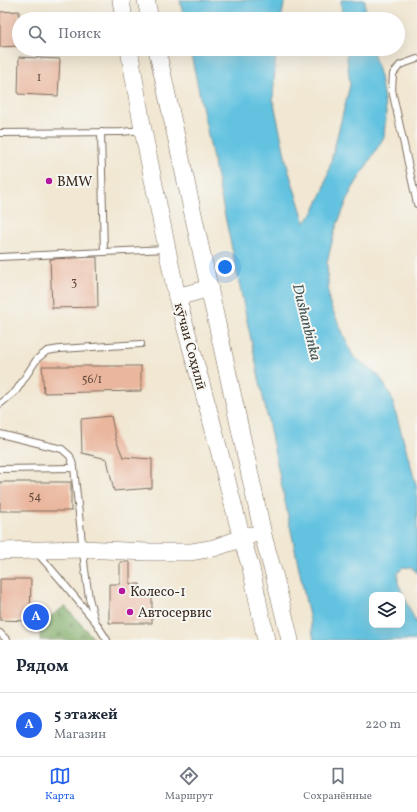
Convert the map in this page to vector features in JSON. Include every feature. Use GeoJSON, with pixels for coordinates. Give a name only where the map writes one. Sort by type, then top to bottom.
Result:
{"type":"FeatureCollection","features":[{"type":"Feature","properties":{"kind":"main road"},"geometry":{"type":"LineString","coordinates":[[121,0],[123,12]]}},
{"type":"Feature","properties":{"kind":"main road"},"geometry":{"type":"LineString","coordinates":[[146,0],[149,12]]}},
{"type":"Feature","properties":{"kind":"main road","name":"кӯчаи Соҳилӣ"},"geometry":{"type":"LineString","coordinates":[[130,56],[143,130],[177,297],[251,568],[266,640]]}},
{"type":"Feature","properties":{"kind":"main road"},"geometry":{"type":"LineString","coordinates":[[159,56],[263,531],[290,640]]}},
{"type":"Feature","properties":{"kind":"main road"},"geometry":{"type":"LineString","coordinates":[[177,297],[210,288]]}},
{"type":"Feature","properties":{"kind":"main road"},"geometry":{"type":"LineString","coordinates":[[0,551],[83,549],[147,552],[191,552],[214,548],[263,531]]}},
{"type":"Feature","properties":{"kind":"lane"},"geometry":{"type":"LineString","coordinates":[[417,59],[400,65],[393,74],[392,90],[417,204]]}},
{"type":"Feature","properties":{"kind":"lane"},"geometry":{"type":"LineString","coordinates":[[0,133],[143,130]]}},
{"type":"Feature","properties":{"kind":"lane"},"geometry":{"type":"LineString","coordinates":[[101,132],[104,252]]}},
{"type":"Feature","properties":{"kind":"lane"},"geometry":{"type":"LineString","coordinates":[[0,257],[167,249]]}},
{"type":"Feature","properties":{"kind":"lane"},"geometry":{"type":"LineString","coordinates":[[0,404],[16,391],[37,359],[47,351],[60,348],[141,344]]}},
{"type":"Feature","properties":{"kind":"lane"},"geometry":{"type":"LineString","coordinates":[[0,434],[62,449],[70,456],[74,468],[89,598],[95,621]]}},
{"type":"Feature","properties":{"kind":"lane"},"geometry":{"type":"LineString","coordinates":[[0,469],[74,468]]}},
{"type":"Feature","properties":{"kind":"lane"},"geometry":{"type":"LineString","coordinates":[[35,551],[63,581],[95,621],[107,640]]}},
{"type":"Feature","properties":{"kind":"lane"},"geometry":{"type":"LineString","coordinates":[[0,633],[7,640]]}},
{"type":"Feature","properties":{"kind":"green space"},"geometry":{"type":"Polygon","coordinates":[[[65,606],[95,640],[40,640],[40,624],[65,606]]]}},
{"type":"Feature","properties":{"kind":"water"},"geometry":{"type":"Polygon","coordinates":[[[180,0],[285,0],[282,12],[183,12],[180,0]]]}},
{"type":"Feature","properties":{"kind":"water"},"geometry":{"type":"Polygon","coordinates":[[[341,0],[365,0],[365,12],[342,12],[341,0]]]}},
{"type":"Feature","properties":{"kind":"water","name":"Dushanbinka"},"geometry":{"type":"Polygon","coordinates":[[[191,56],[276,56],[273,99],[288,169],[305,223],[314,211],[324,189],[350,85],[347,56],[374,56],[380,77],[386,112],[384,137],[351,191],[335,230],[327,262],[329,302],[353,356],[379,376],[391,396],[417,488],[417,573],[412,568],[404,567],[398,573],[398,583],[402,592],[369,592],[369,628],[405,628],[405,598],[417,625],[417,640],[314,640],[191,56]]]}},
{"type":"Feature","properties":{"kind":"building"},"geometry":{"type":"Polygon","coordinates":[[[19,11],[12,12],[12,46],[0,47],[0,12],[19,11]]]}},
{"type":"Feature","properties":{"kind":"building"},"geometry":{"type":"Polygon","coordinates":[[[19,57],[60,59],[58,96],[18,94],[19,57]]]}},
{"type":"Feature","properties":{"kind":"building"},"geometry":{"type":"Polygon","coordinates":[[[97,257],[98,307],[52,308],[50,259],[97,257]]]}},
{"type":"Feature","properties":{"kind":"building"},"geometry":{"type":"Polygon","coordinates":[[[42,366],[141,366],[141,391],[44,393],[42,366]]]}},
{"type":"Feature","properties":{"kind":"building"},"geometry":{"type":"Polygon","coordinates":[[[111,416],[116,440],[123,457],[152,459],[152,488],[114,491],[107,459],[82,453],[81,419],[111,416]]]}},
{"type":"Feature","properties":{"kind":"building"},"geometry":{"type":"Polygon","coordinates":[[[0,482],[71,482],[71,511],[0,511],[0,482]]]}},
{"type":"Feature","properties":{"kind":"building"},"geometry":{"type":"Polygon","coordinates":[[[120,562],[130,562],[130,584],[140,584],[140,597],[152,597],[152,623],[109,623],[109,584],[120,584],[120,562]]]}},
{"type":"Feature","properties":{"kind":"building"},"geometry":{"type":"Polygon","coordinates":[[[0,579],[31,579],[30,621],[0,620],[0,579]]]}},
{"type":"Feature","properties":{"kind":"place","name":"BMW"},"geometry":{"type":"Point","coordinates":[49,181]}},
{"type":"Feature","properties":{"kind":"place","name":"Колесо-1"},"geometry":{"type":"Point","coordinates":[122,591]}},
{"type":"Feature","properties":{"kind":"place","name":"Автосервис"},"geometry":{"type":"Point","coordinates":[130,612]}},
{"type":"Feature","properties":{"kind":"place","name":"5 этажей"},"geometry":{"type":"Point","coordinates":[36,617]}}]}
